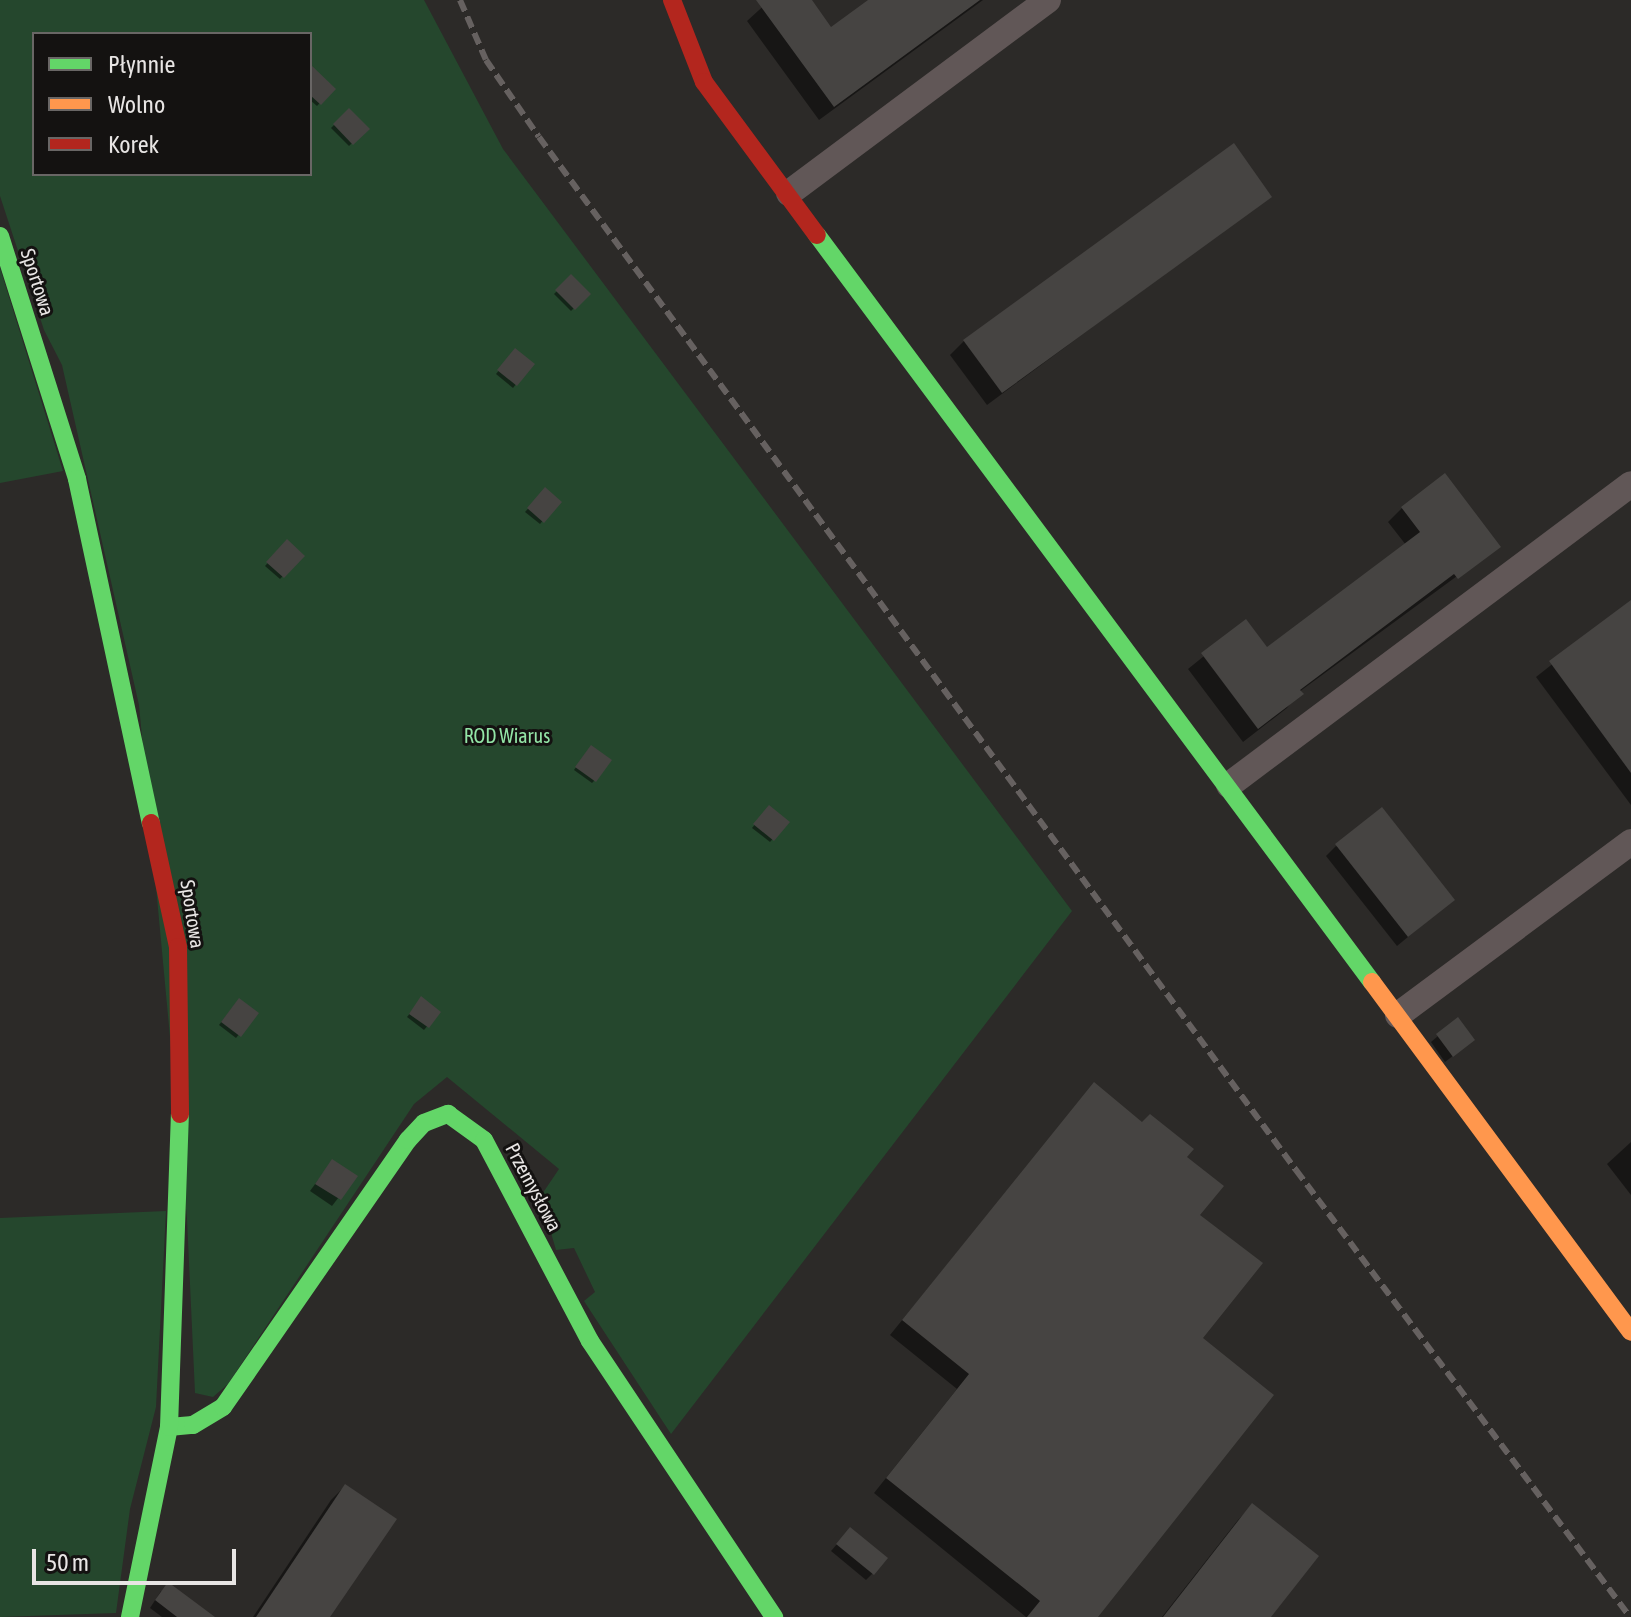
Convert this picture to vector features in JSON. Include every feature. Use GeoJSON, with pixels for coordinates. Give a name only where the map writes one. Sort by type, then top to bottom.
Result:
{"type":"FeatureCollection","features":[{"type":"Feature","properties":{"kind":"street"},"geometry":{"type":"LineString","coordinates":[[672,0],[704,82],[1229,785],[1631,1332]]}},
{"type":"Feature","properties":{"kind":"street"},"geometry":{"type":"LineString","coordinates":[[789,193],[1048,0]]}},
{"type":"Feature","properties":{"kind":"street","name":"Sportowa"},"geometry":{"type":"LineString","coordinates":[[0,236],[77,479],[178,947],[182,1060],[169,1427],[130,1617]]}},
{"type":"Feature","properties":{"kind":"street"},"geometry":{"type":"LineString","coordinates":[[1229,785],[1631,484]]}},
{"type":"Feature","properties":{"kind":"street"},"geometry":{"type":"LineString","coordinates":[[1398,1015],[1631,842]]}},
{"type":"Feature","properties":{"kind":"street","name":"Przemysłowa"},"geometry":{"type":"LineString","coordinates":[[169,1427],[193,1425],[223,1407],[408,1140],[424,1123],[448,1114],[484,1140],[590,1341],[774,1617]]}},
{"type":"Feature","properties":{"kind":"green space","name":"ROD Wiarus"},"geometry":{"type":"Polygon","coordinates":[[[0,0],[424,0],[503,149],[1072,911],[671,1434],[584,1301],[595,1292],[574,1248],[556,1250],[547,1219],[534,1206],[559,1169],[447,1077],[414,1104],[228,1384],[213,1397],[195,1393],[187,1219],[139,705],[62,365],[44,330],[0,196],[0,0]]]}},
{"type":"Feature","properties":{"kind":"green space"},"geometry":{"type":"Polygon","coordinates":[[[0,268],[63,471],[0,483],[0,268]]]}},
{"type":"Feature","properties":{"kind":"green space"},"geometry":{"type":"Polygon","coordinates":[[[166,1211],[156,1407],[130,1509],[116,1613],[0,1617],[0,1218],[166,1211]]]}},
{"type":"Feature","properties":{"kind":"building"},"geometry":{"type":"Polygon","coordinates":[[[756,0],[812,0],[831,27],[868,0],[980,0],[834,107],[756,0]]]}},
{"type":"Feature","properties":{"kind":"building"},"geometry":{"type":"Polygon","coordinates":[[[312,66],[336,89],[321,105],[312,97],[312,66]]]}},
{"type":"Feature","properties":{"kind":"building"},"geometry":{"type":"Polygon","coordinates":[[[349,108],[370,129],[353,145],[333,124],[349,108]]]}},
{"type":"Feature","properties":{"kind":"building"},"geometry":{"type":"Polygon","coordinates":[[[1234,143],[1272,197],[1002,393],[963,340],[1234,143]]]}},
{"type":"Feature","properties":{"kind":"building"},"geometry":{"type":"Polygon","coordinates":[[[571,274],[591,294],[575,310],[555,290],[571,274]]]}},
{"type":"Feature","properties":{"kind":"building"},"geometry":{"type":"Polygon","coordinates":[[[515,348],[535,364],[517,386],[497,370],[515,348]]]}},
{"type":"Feature","properties":{"kind":"building"},"geometry":{"type":"Polygon","coordinates":[[[1445,473],[1501,547],[1458,579],[1454,574],[1300,690],[1304,694],[1258,729],[1201,653],[1246,619],[1267,647],[1420,532],[1401,507],[1445,473]]]}},
{"type":"Feature","properties":{"kind":"building"},"geometry":{"type":"Polygon","coordinates":[[[545,487],[562,502],[544,523],[527,508],[545,487]]]}},
{"type":"Feature","properties":{"kind":"building"},"geometry":{"type":"Polygon","coordinates":[[[287,539],[305,556],[284,578],[266,562],[287,539]]]}},
{"type":"Feature","properties":{"kind":"building"},"geometry":{"type":"Polygon","coordinates":[[[1631,600],[1631,773],[1549,661],[1631,600]]]}},
{"type":"Feature","properties":{"kind":"building"},"geometry":{"type":"Polygon","coordinates":[[[591,745],[612,760],[596,782],[575,767],[591,745]]]}},
{"type":"Feature","properties":{"kind":"building"},"geometry":{"type":"Polygon","coordinates":[[[769,805],[790,822],[774,841],[753,824],[769,805]]]}},
{"type":"Feature","properties":{"kind":"building"},"geometry":{"type":"Polygon","coordinates":[[[1382,807],[1455,900],[1408,937],[1335,844],[1382,807]]]}},
{"type":"Feature","properties":{"kind":"building"},"geometry":{"type":"Polygon","coordinates":[[[421,996],[441,1012],[429,1028],[409,1014],[421,996]]]}},
{"type":"Feature","properties":{"kind":"building"},"geometry":{"type":"Polygon","coordinates":[[[239,998],[259,1013],[241,1037],[221,1022],[239,998]]]}},
{"type":"Feature","properties":{"kind":"building"},"geometry":{"type":"Polygon","coordinates":[[[1458,1017],[1475,1040],[1453,1057],[1436,1034],[1458,1017]]]}},
{"type":"Feature","properties":{"kind":"building"},"geometry":{"type":"Polygon","coordinates":[[[1094,1082],[1142,1122],[1150,1114],[1194,1149],[1187,1157],[1224,1186],[1200,1215],[1263,1263],[1203,1338],[1274,1395],[1098,1617],[1027,1617],[1040,1601],[886,1478],[969,1374],[902,1320],[1094,1082]]]}},
{"type":"Feature","properties":{"kind":"building"},"geometry":{"type":"Polygon","coordinates":[[[332,1159],[358,1176],[341,1200],[315,1184],[332,1159]]]}},
{"type":"Feature","properties":{"kind":"building"},"geometry":{"type":"Polygon","coordinates":[[[345,1484],[397,1519],[330,1617],[256,1617],[345,1484]]]}},
{"type":"Feature","properties":{"kind":"building"},"geometry":{"type":"Polygon","coordinates":[[[1252,1503],[1319,1556],[1271,1617],[1163,1617],[1252,1503]]]}},
{"type":"Feature","properties":{"kind":"building"},"geometry":{"type":"Polygon","coordinates":[[[850,1527],[888,1558],[874,1575],[836,1544],[850,1527]]]}},
{"type":"Feature","properties":{"kind":"building"},"geometry":{"type":"Polygon","coordinates":[[[168,1582],[215,1617],[177,1617],[155,1600],[168,1582]]]}},
{"type":"Feature","properties":{"kind":"railway"},"geometry":{"type":"LineString","coordinates":[[460,0],[486,60],[539,137],[1296,1170],[1630,1617]]}},
{"type":"Feature","properties":{"kind":"traffic: fast"},"geometry":{"type":"LineString","coordinates":[[817,235],[1372,982]]}},
{"type":"Feature","properties":{"kind":"traffic: fast"},"geometry":{"type":"LineString","coordinates":[[0,236],[77,479],[151,823]]}},
{"type":"Feature","properties":{"kind":"traffic: fast"},"geometry":{"type":"LineString","coordinates":[[130,1617],[169,1427],[180,1114]]}},
{"type":"Feature","properties":{"kind":"traffic: fast"},"geometry":{"type":"LineString","coordinates":[[169,1427],[193,1425],[223,1407],[408,1140],[424,1123],[448,1114],[484,1140],[590,1341],[774,1617]]}},
{"type":"Feature","properties":{"kind":"traffic: slow"},"geometry":{"type":"LineString","coordinates":[[1372,982],[1631,1332]]}},
{"type":"Feature","properties":{"kind":"traffic: jam"},"geometry":{"type":"LineString","coordinates":[[672,0],[704,82],[817,235]]}},
{"type":"Feature","properties":{"kind":"traffic: jam"},"geometry":{"type":"LineString","coordinates":[[151,823],[178,947],[180,1114]]}}]}
